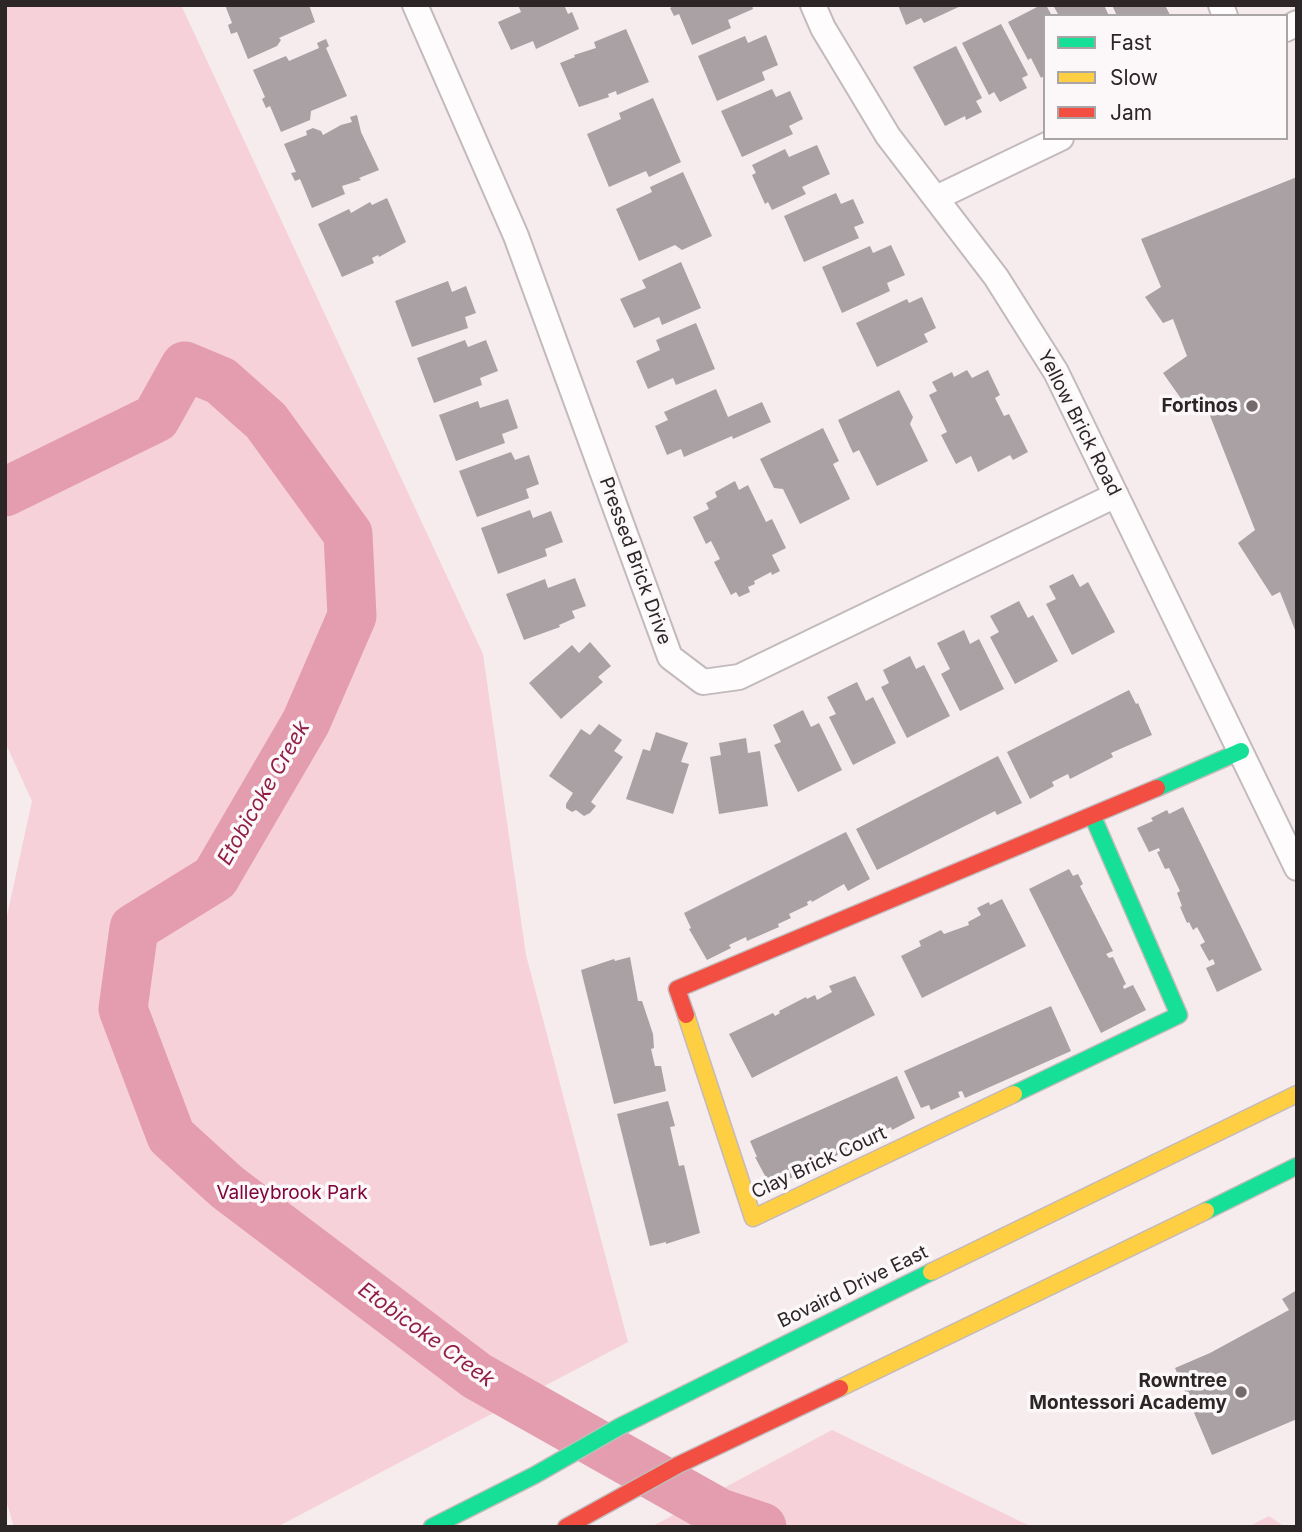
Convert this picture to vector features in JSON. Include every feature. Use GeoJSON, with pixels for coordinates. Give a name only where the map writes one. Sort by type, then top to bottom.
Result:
{"type":"FeatureCollection","features":[{"type":"Feature","properties":{"kind":"main road","name":"Clay Brick Court"},"geometry":{"type":"LineString","coordinates":[[1093,817],[1179,1015],[753,1218],[677,989],[1093,817],[1241,751]]}},
{"type":"Feature","properties":{"kind":"main road","name":"Bovaird Drive East"},"geometry":{"type":"LineString","coordinates":[[432,1527],[536,1475],[619,1427],[835,1318],[1297,1094]]}},
{"type":"Feature","properties":{"kind":"main road"},"geometry":{"type":"LineString","coordinates":[[572,1524],[678,1465],[1127,1251],[1297,1166]]}},
{"type":"Feature","properties":{"kind":"main road"},"geometry":{"type":"LineString","coordinates":[[1265,1181],[1297,1175]]}},
{"type":"Feature","properties":{"kind":"street","name":"Pressed Brick Drive"},"geometry":{"type":"LineString","coordinates":[[415,5],[516,236],[670,657],[703,682],[739,677],[1116,495]]}},
{"type":"Feature","properties":{"kind":"street","name":"Yellow Brick Road"},"geometry":{"type":"LineString","coordinates":[[813,5],[823,28],[888,136],[996,276],[1056,372],[1297,868]]}},
{"type":"Feature","properties":{"kind":"street"},"geometry":{"type":"LineString","coordinates":[[936,198],[1057,140]]}},
{"type":"Feature","properties":{"kind":"green space","name":"Valleybrook Park"},"geometry":{"type":"Polygon","coordinates":[[[5,5],[181,5],[483,654],[526,955],[628,1342],[277,1527],[14,1527],[5,1497],[5,925],[32,801],[5,742],[5,5]]]}},
{"type":"Feature","properties":{"kind":"green space"},"geometry":{"type":"Polygon","coordinates":[[[832,1430],[1032,1527],[651,1527],[832,1430]]]}},
{"type":"Feature","properties":{"kind":"green space"},"geometry":{"type":"Polygon","coordinates":[[[1269,1516],[1285,1527],[1248,1527],[1269,1516]]]}},
{"type":"Feature","properties":{"kind":"building"},"geometry":{"type":"Polygon","coordinates":[[[225,5],[309,5],[315,22],[279,38],[281,40],[277,46],[248,59],[237,32],[231,34],[228,25],[232,23],[225,5]]]}},
{"type":"Feature","properties":{"kind":"building"},"geometry":{"type":"Polygon","coordinates":[[[518,5],[564,5],[568,14],[572,12],[579,29],[536,49],[533,41],[511,50],[498,22],[521,12],[518,5]]]}},
{"type":"Feature","properties":{"kind":"building"},"geometry":{"type":"Polygon","coordinates":[[[675,5],[752,5],[753,9],[728,20],[731,28],[692,45],[679,14],[674,16],[670,8],[675,5]]]}},
{"type":"Feature","properties":{"kind":"building"},"geometry":{"type":"Polygon","coordinates":[[[898,5],[963,5],[924,23],[921,18],[906,25],[898,5]]]}},
{"type":"Feature","properties":{"kind":"building"},"geometry":{"type":"Polygon","coordinates":[[[1046,5],[1051,14],[1043,14],[1041,78],[1031,58],[1028,60],[1008,22],[1046,5]]]}},
{"type":"Feature","properties":{"kind":"building"},"geometry":{"type":"Polygon","coordinates":[[[1053,5],[1104,5],[1108,14],[1058,14],[1053,5]]]}},
{"type":"Feature","properties":{"kind":"building"},"geometry":{"type":"Polygon","coordinates":[[[1112,5],[1165,5],[1170,14],[1116,14],[1112,5]]]}},
{"type":"Feature","properties":{"kind":"building"},"geometry":{"type":"Polygon","coordinates":[[[1001,24],[1028,75],[1022,78],[1027,88],[1000,102],[994,92],[989,95],[962,43],[1001,24]]]}},
{"type":"Feature","properties":{"kind":"building"},"geometry":{"type":"Polygon","coordinates":[[[626,29],[649,82],[617,95],[616,91],[608,94],[609,97],[579,107],[560,63],[596,48],[594,42],[626,29]]]}},
{"type":"Feature","properties":{"kind":"building"},"geometry":{"type":"Polygon","coordinates":[[[766,35],[778,65],[762,72],[765,80],[717,101],[698,56],[745,36],[748,43],[766,35]]]}},
{"type":"Feature","properties":{"kind":"building"},"geometry":{"type":"Polygon","coordinates":[[[326,39],[329,46],[326,48],[347,96],[311,111],[310,120],[281,132],[270,106],[266,108],[262,99],[265,97],[253,70],[286,56],[289,61],[319,48],[317,43],[326,39]]]}},
{"type":"Feature","properties":{"kind":"building"},"geometry":{"type":"Polygon","coordinates":[[[956,46],[982,98],[976,101],[982,112],[966,120],[965,116],[945,126],[913,67],[956,46]]]}},
{"type":"Feature","properties":{"kind":"building"},"geometry":{"type":"Polygon","coordinates":[[[772,89],[776,97],[790,91],[803,119],[789,126],[793,134],[742,157],[721,111],[772,89]]]}},
{"type":"Feature","properties":{"kind":"building"},"geometry":{"type":"Polygon","coordinates":[[[653,98],[681,162],[649,177],[646,171],[609,187],[587,134],[621,119],[619,113],[653,98]]]}},
{"type":"Feature","properties":{"kind":"building"},"geometry":{"type":"Polygon","coordinates":[[[357,115],[361,132],[379,170],[342,186],[345,194],[312,208],[300,179],[295,181],[291,173],[296,172],[284,144],[307,135],[306,131],[313,128],[321,131],[323,135],[352,122],[350,117],[357,115]]]}},
{"type":"Feature","properties":{"kind":"building"},"geometry":{"type":"Polygon","coordinates":[[[817,145],[830,174],[802,187],[806,194],[772,210],[768,202],[765,204],[752,175],[756,173],[752,165],[785,149],[789,157],[817,145]]]}},
{"type":"Feature","properties":{"kind":"building"},"geometry":{"type":"Polygon","coordinates":[[[683,172],[712,236],[682,250],[675,245],[639,261],[616,209],[652,192],[650,187],[683,172]]]}},
{"type":"Feature","properties":{"kind":"building","name":"Fortinos"},"geometry":{"type":"Polygon","coordinates":[[[1297,177],[1297,635],[1280,592],[1272,596],[1238,543],[1255,530],[1205,403],[1189,410],[1163,373],[1187,356],[1173,319],[1163,323],[1145,297],[1161,287],[1141,239],[1297,177]]]}},
{"type":"Feature","properties":{"kind":"building"},"geometry":{"type":"Polygon","coordinates":[[[836,193],[841,204],[853,199],[864,223],[854,227],[859,238],[804,262],[784,216],[836,193]]]}},
{"type":"Feature","properties":{"kind":"building"},"geometry":{"type":"Polygon","coordinates":[[[387,198],[406,242],[372,258],[374,263],[342,277],[318,224],[349,209],[351,213],[370,202],[372,205],[387,198]]]}},
{"type":"Feature","properties":{"kind":"building"},"geometry":{"type":"Polygon","coordinates":[[[891,245],[905,275],[887,283],[890,291],[842,313],[822,267],[870,246],[873,253],[891,245]]]}},
{"type":"Feature","properties":{"kind":"building"},"geometry":{"type":"Polygon","coordinates":[[[681,262],[701,308],[662,325],[659,317],[634,328],[620,299],[646,288],[642,280],[681,262]]]}},
{"type":"Feature","properties":{"kind":"building"},"geometry":{"type":"Polygon","coordinates":[[[448,281],[452,292],[466,286],[476,313],[465,317],[468,328],[412,347],[395,301],[448,281]]]}},
{"type":"Feature","properties":{"kind":"building"},"geometry":{"type":"Polygon","coordinates":[[[922,297],[936,328],[924,334],[928,342],[877,367],[856,323],[907,299],[909,303],[922,297]]]}},
{"type":"Feature","properties":{"kind":"building"},"geometry":{"type":"Polygon","coordinates":[[[696,323],[715,369],[676,385],[673,378],[648,389],[636,361],[660,350],[656,340],[696,323]]]}},
{"type":"Feature","properties":{"kind":"building"},"geometry":{"type":"Polygon","coordinates":[[[465,340],[468,347],[486,340],[498,371],[480,378],[482,385],[434,403],[417,358],[465,340]]]}},
{"type":"Feature","properties":{"kind":"building"},"geometry":{"type":"Polygon","coordinates":[[[967,370],[972,378],[988,370],[1000,395],[995,398],[1004,416],[1009,414],[1028,452],[1013,460],[1010,455],[978,472],[971,456],[956,464],[941,435],[947,432],[929,395],[937,391],[932,382],[952,372],[954,377],[967,370]]]}},
{"type":"Feature","properties":{"kind":"building"},"geometry":{"type":"Polygon","coordinates":[[[716,389],[728,417],[762,402],[771,422],[684,457],[681,449],[667,455],[655,426],[668,420],[664,412],[716,389]]]}},
{"type":"Feature","properties":{"kind":"building"},"geometry":{"type":"Polygon","coordinates":[[[899,390],[913,417],[910,424],[928,461],[877,486],[859,450],[853,453],[838,420],[899,390]]]}},
{"type":"Feature","properties":{"kind":"building"},"geometry":{"type":"Polygon","coordinates":[[[508,399],[518,428],[502,434],[505,443],[456,461],[439,415],[478,401],[480,408],[508,399]]]}},
{"type":"Feature","properties":{"kind":"building"},"geometry":{"type":"Polygon","coordinates":[[[823,428],[839,461],[833,464],[850,499],[800,524],[783,489],[774,488],[760,459],[823,428]]]}},
{"type":"Feature","properties":{"kind":"building"},"geometry":{"type":"Polygon","coordinates":[[[511,452],[515,460],[529,455],[539,484],[526,489],[529,498],[477,517],[459,471],[511,452]]]}},
{"type":"Feature","properties":{"kind":"building"},"geometry":{"type":"Polygon","coordinates":[[[735,481],[739,490],[748,485],[766,522],[772,519],[786,548],[772,555],[780,571],[772,575],[771,572],[754,581],[755,584],[748,587],[750,592],[739,597],[736,592],[731,595],[714,562],[720,559],[711,541],[706,544],[693,517],[709,509],[706,503],[717,497],[715,492],[735,481]]]}},
{"type":"Feature","properties":{"kind":"building"},"geometry":{"type":"Polygon","coordinates":[[[530,510],[533,518],[551,511],[563,542],[545,549],[547,556],[498,574],[481,528],[530,510]]]}},
{"type":"Feature","properties":{"kind":"building"},"geometry":{"type":"Polygon","coordinates":[[[1073,574],[1080,587],[1088,582],[1115,632],[1072,655],[1046,604],[1056,599],[1049,586],[1073,574]]]}},
{"type":"Feature","properties":{"kind":"building"},"geometry":{"type":"Polygon","coordinates":[[[575,578],[586,606],[572,611],[575,618],[559,625],[560,627],[524,640],[506,594],[545,579],[548,588],[575,578]]]}},
{"type":"Feature","properties":{"kind":"building"},"geometry":{"type":"Polygon","coordinates":[[[1019,601],[1028,618],[1033,615],[1058,661],[1015,684],[990,637],[999,632],[990,616],[1019,601]]]}},
{"type":"Feature","properties":{"kind":"building"},"geometry":{"type":"Polygon","coordinates":[[[964,630],[970,644],[979,639],[1004,689],[960,711],[941,674],[950,669],[937,643],[964,630]]]}},
{"type":"Feature","properties":{"kind":"building"},"geometry":{"type":"Polygon","coordinates":[[[590,642],[611,666],[598,677],[603,682],[561,719],[529,683],[572,645],[579,653],[590,642]]]}},
{"type":"Feature","properties":{"kind":"building"},"geometry":{"type":"Polygon","coordinates":[[[910,656],[916,669],[924,665],[950,716],[907,738],[881,687],[889,683],[883,670],[910,656]]]}},
{"type":"Feature","properties":{"kind":"building"},"geometry":{"type":"Polygon","coordinates":[[[857,682],[866,701],[873,697],[896,743],[853,765],[829,717],[836,714],[827,697],[857,682]]]}},
{"type":"Feature","properties":{"kind":"building"},"geometry":{"type":"Polygon","coordinates":[[[1129,690],[1152,735],[1111,753],[1113,757],[1070,779],[1068,774],[1052,782],[1054,786],[1030,799],[1007,752],[1129,690]]]}},
{"type":"Feature","properties":{"kind":"building"},"geometry":{"type":"Polygon","coordinates":[[[803,710],[811,727],[819,723],[842,770],[798,792],[774,745],[781,742],[773,725],[803,710]]]}},
{"type":"Feature","properties":{"kind":"building"},"geometry":{"type":"Polygon","coordinates":[[[599,724],[622,740],[614,751],[623,757],[591,802],[596,806],[584,816],[576,810],[572,812],[566,808],[573,793],[549,776],[581,729],[590,735],[599,724]]]}},
{"type":"Feature","properties":{"kind":"building"},"geometry":{"type":"Polygon","coordinates":[[[656,732],[688,743],[681,762],[689,764],[673,814],[626,799],[643,749],[650,751],[656,732]]]}},
{"type":"Feature","properties":{"kind":"building"},"geometry":{"type":"Polygon","coordinates":[[[746,738],[748,753],[760,751],[768,806],[719,814],[710,757],[721,755],[719,743],[746,738]]]}},
{"type":"Feature","properties":{"kind":"building"},"geometry":{"type":"Polygon","coordinates":[[[998,756],[1022,803],[997,815],[995,811],[877,870],[856,829],[998,756]]]}},
{"type":"Feature","properties":{"kind":"building"},"geometry":{"type":"Polygon","coordinates":[[[1183,807],[1262,970],[1217,992],[1206,968],[1215,964],[1213,959],[1209,961],[1200,945],[1205,942],[1197,927],[1193,930],[1189,922],[1187,923],[1180,907],[1182,906],[1177,893],[1180,891],[1169,868],[1165,869],[1157,852],[1160,851],[1159,848],[1149,852],[1137,828],[1153,821],[1151,818],[1167,810],[1169,814],[1183,807]]]}},
{"type":"Feature","properties":{"kind":"building"},"geometry":{"type":"Polygon","coordinates":[[[846,832],[870,879],[848,891],[844,884],[812,902],[811,900],[807,902],[808,905],[789,914],[791,918],[778,924],[779,927],[747,941],[746,937],[707,960],[689,929],[691,928],[684,913],[846,832]]]}},
{"type":"Feature","properties":{"kind":"building"},"geometry":{"type":"Polygon","coordinates":[[[1069,869],[1073,876],[1078,874],[1083,884],[1080,886],[1113,951],[1106,954],[1109,958],[1113,957],[1126,984],[1124,989],[1133,985],[1146,1010],[1101,1033],[1029,889],[1069,869]]]}},
{"type":"Feature","properties":{"kind":"building"},"geometry":{"type":"Polygon","coordinates":[[[1002,899],[1026,946],[922,998],[901,956],[921,946],[919,941],[941,930],[944,934],[969,925],[968,922],[981,915],[977,908],[1002,899]]]}},
{"type":"Feature","properties":{"kind":"building"},"geometry":{"type":"Polygon","coordinates":[[[630,957],[638,1001],[642,1001],[653,1034],[654,1048],[651,1049],[655,1066],[661,1066],[666,1091],[614,1104],[581,970],[614,959],[615,961],[630,957]]]}},
{"type":"Feature","properties":{"kind":"building"},"geometry":{"type":"Polygon","coordinates":[[[855,976],[875,1015],[752,1078],[729,1034],[773,1013],[775,1016],[779,1011],[806,997],[807,999],[815,995],[817,1000],[832,992],[829,986],[855,976]]]}},
{"type":"Feature","properties":{"kind":"building"},"geometry":{"type":"Polygon","coordinates":[[[1051,1006],[1071,1051],[965,1098],[962,1091],[958,1092],[960,1097],[931,1110],[929,1105],[921,1108],[904,1071],[1051,1006]]]}},
{"type":"Feature","properties":{"kind":"building"},"geometry":{"type":"Polygon","coordinates":[[[897,1076],[915,1118],[892,1130],[891,1127],[878,1133],[876,1129],[872,1131],[875,1138],[831,1158],[828,1151],[823,1152],[825,1156],[815,1163],[793,1171],[795,1176],[771,1187],[750,1141],[897,1076]]]}},
{"type":"Feature","properties":{"kind":"building"},"geometry":{"type":"Polygon","coordinates":[[[668,1101],[675,1126],[670,1127],[679,1166],[684,1165],[700,1233],[650,1246],[617,1114],[668,1101]]]}},
{"type":"Feature","properties":{"kind":"building","name":"Rowntree Montessori Academy"},"geometry":{"type":"Polygon","coordinates":[[[1297,1290],[1297,1419],[1212,1455],[1175,1368],[1210,1353],[1289,1310],[1282,1299],[1297,1290]]]}},
{"type":"Feature","properties":{"kind":"waterway","name":"Etobicoke Creek"},"geometry":{"type":"LineString","coordinates":[[5,492],[156,418],[185,366],[221,381],[266,421],[348,534],[352,616],[306,722],[215,878],[134,928],[123,1009],[171,1136],[227,1187],[477,1376],[720,1513],[762,1527]]}},
{"type":"Feature","properties":{"kind":"traffic: fast"},"geometry":{"type":"LineString","coordinates":[[1157,788],[1241,751]]}},
{"type":"Feature","properties":{"kind":"traffic: fast"},"geometry":{"type":"LineString","coordinates":[[1014,1094],[1179,1015],[1093,817]]}},
{"type":"Feature","properties":{"kind":"traffic: fast"},"geometry":{"type":"LineString","coordinates":[[1206,1211],[1297,1166]]}},
{"type":"Feature","properties":{"kind":"traffic: fast"},"geometry":{"type":"LineString","coordinates":[[432,1527],[535,1475],[619,1427],[931,1272]]}},
{"type":"Feature","properties":{"kind":"traffic: slow"},"geometry":{"type":"LineString","coordinates":[[686,1015],[753,1218],[1014,1094]]}},
{"type":"Feature","properties":{"kind":"traffic: slow"},"geometry":{"type":"LineString","coordinates":[[931,1272],[1297,1094]]}},
{"type":"Feature","properties":{"kind":"traffic: slow"},"geometry":{"type":"LineString","coordinates":[[840,1388],[1206,1211]]}},
{"type":"Feature","properties":{"kind":"traffic: jam"},"geometry":{"type":"LineString","coordinates":[[686,1015],[677,989],[1157,788]]}},
{"type":"Feature","properties":{"kind":"traffic: jam"},"geometry":{"type":"LineString","coordinates":[[566,1527],[678,1465],[840,1388]]}},
{"type":"Feature","properties":{"kind":"place","name":"Fortinos"},"geometry":{"type":"Point","coordinates":[1252,406]}},
{"type":"Feature","properties":{"kind":"place","name":"Rowntree Montessori Academy"},"geometry":{"type":"Point","coordinates":[1241,1392]}}]}
